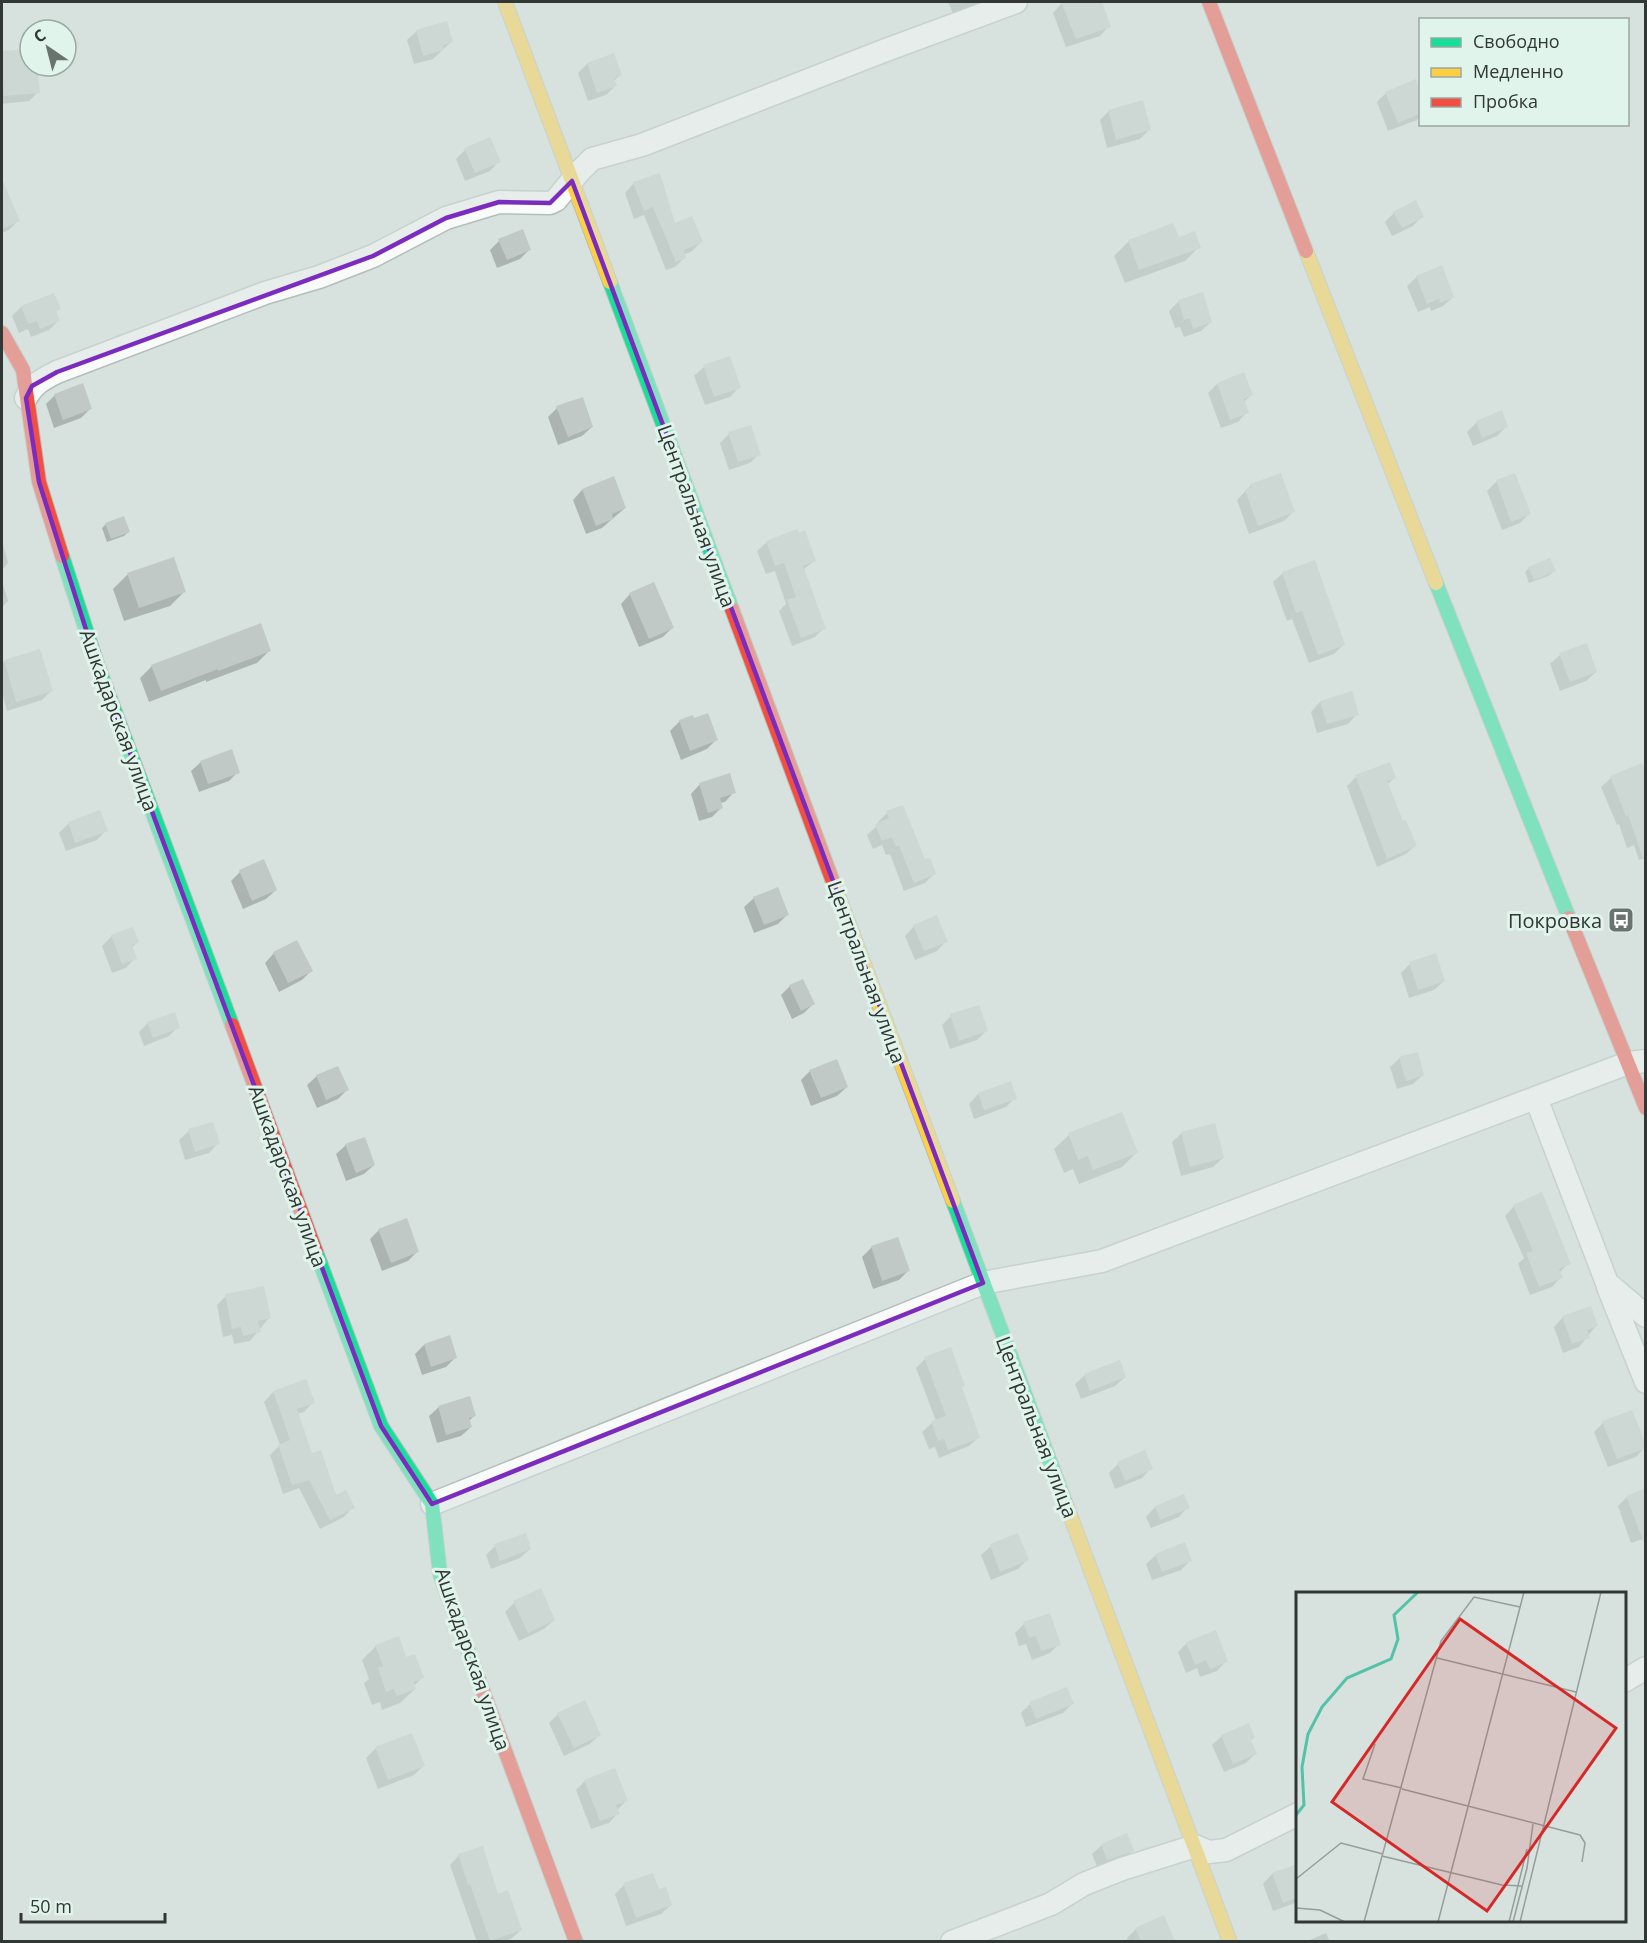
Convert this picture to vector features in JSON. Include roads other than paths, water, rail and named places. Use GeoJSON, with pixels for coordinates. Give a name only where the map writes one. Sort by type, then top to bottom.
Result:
{"type":"FeatureCollection","features":[{"type":"Feature","properties":{"kind":"street","name":"Центральная улица"},"geometry":{"type":"LineString","coordinates":[[505,2],[1230,1941]]}},
{"type":"Feature","properties":{"kind":"street"},"geometry":{"type":"LineString","coordinates":[[26,398],[32,386],[57,372],[265,293],[319,277],[362,260],[446,218],[499,202],[550,203],[556,200],[592,159],[642,145],[1016,2]]}},
{"type":"Feature","properties":{"kind":"street"},"geometry":{"type":"LineString","coordinates":[[1209,2],[1525,810],[1637,1062],[1646,1108]]}},
{"type":"Feature","properties":{"kind":"street","name":"Ашкадарская улица"},"geometry":{"type":"LineString","coordinates":[[2,333],[23,370],[39,482],[97,664],[381,1426],[432,1504],[440,1574],[576,1941]]}},
{"type":"Feature","properties":{"kind":"street"},"geometry":{"type":"LineString","coordinates":[[432,1504],[983,1283],[1102,1261],[1637,1062]]}},
{"type":"Feature","properties":{"kind":"street"},"geometry":{"type":"LineString","coordinates":[[1536,1098],[1646,1382]]}},
{"type":"Feature","properties":{"kind":"street"},"geometry":{"type":"LineString","coordinates":[[1607,1283],[1646,1317]]}},
{"type":"Feature","properties":{"kind":"street"},"geometry":{"type":"LineString","coordinates":[[1626,1680],[1646,1668]]}},
{"type":"Feature","properties":{"kind":"street"},"geometry":{"type":"LineString","coordinates":[[952,1941],[1051,1904],[1084,1884],[1103,1876],[1195,1846],[1209,1852],[1226,1850],[1296,1815]]}},
{"type":"Feature","properties":{"kind":"place","name":"Покровка"},"geometry":{"type":"Point","coordinates":[1621,920]}}]}
